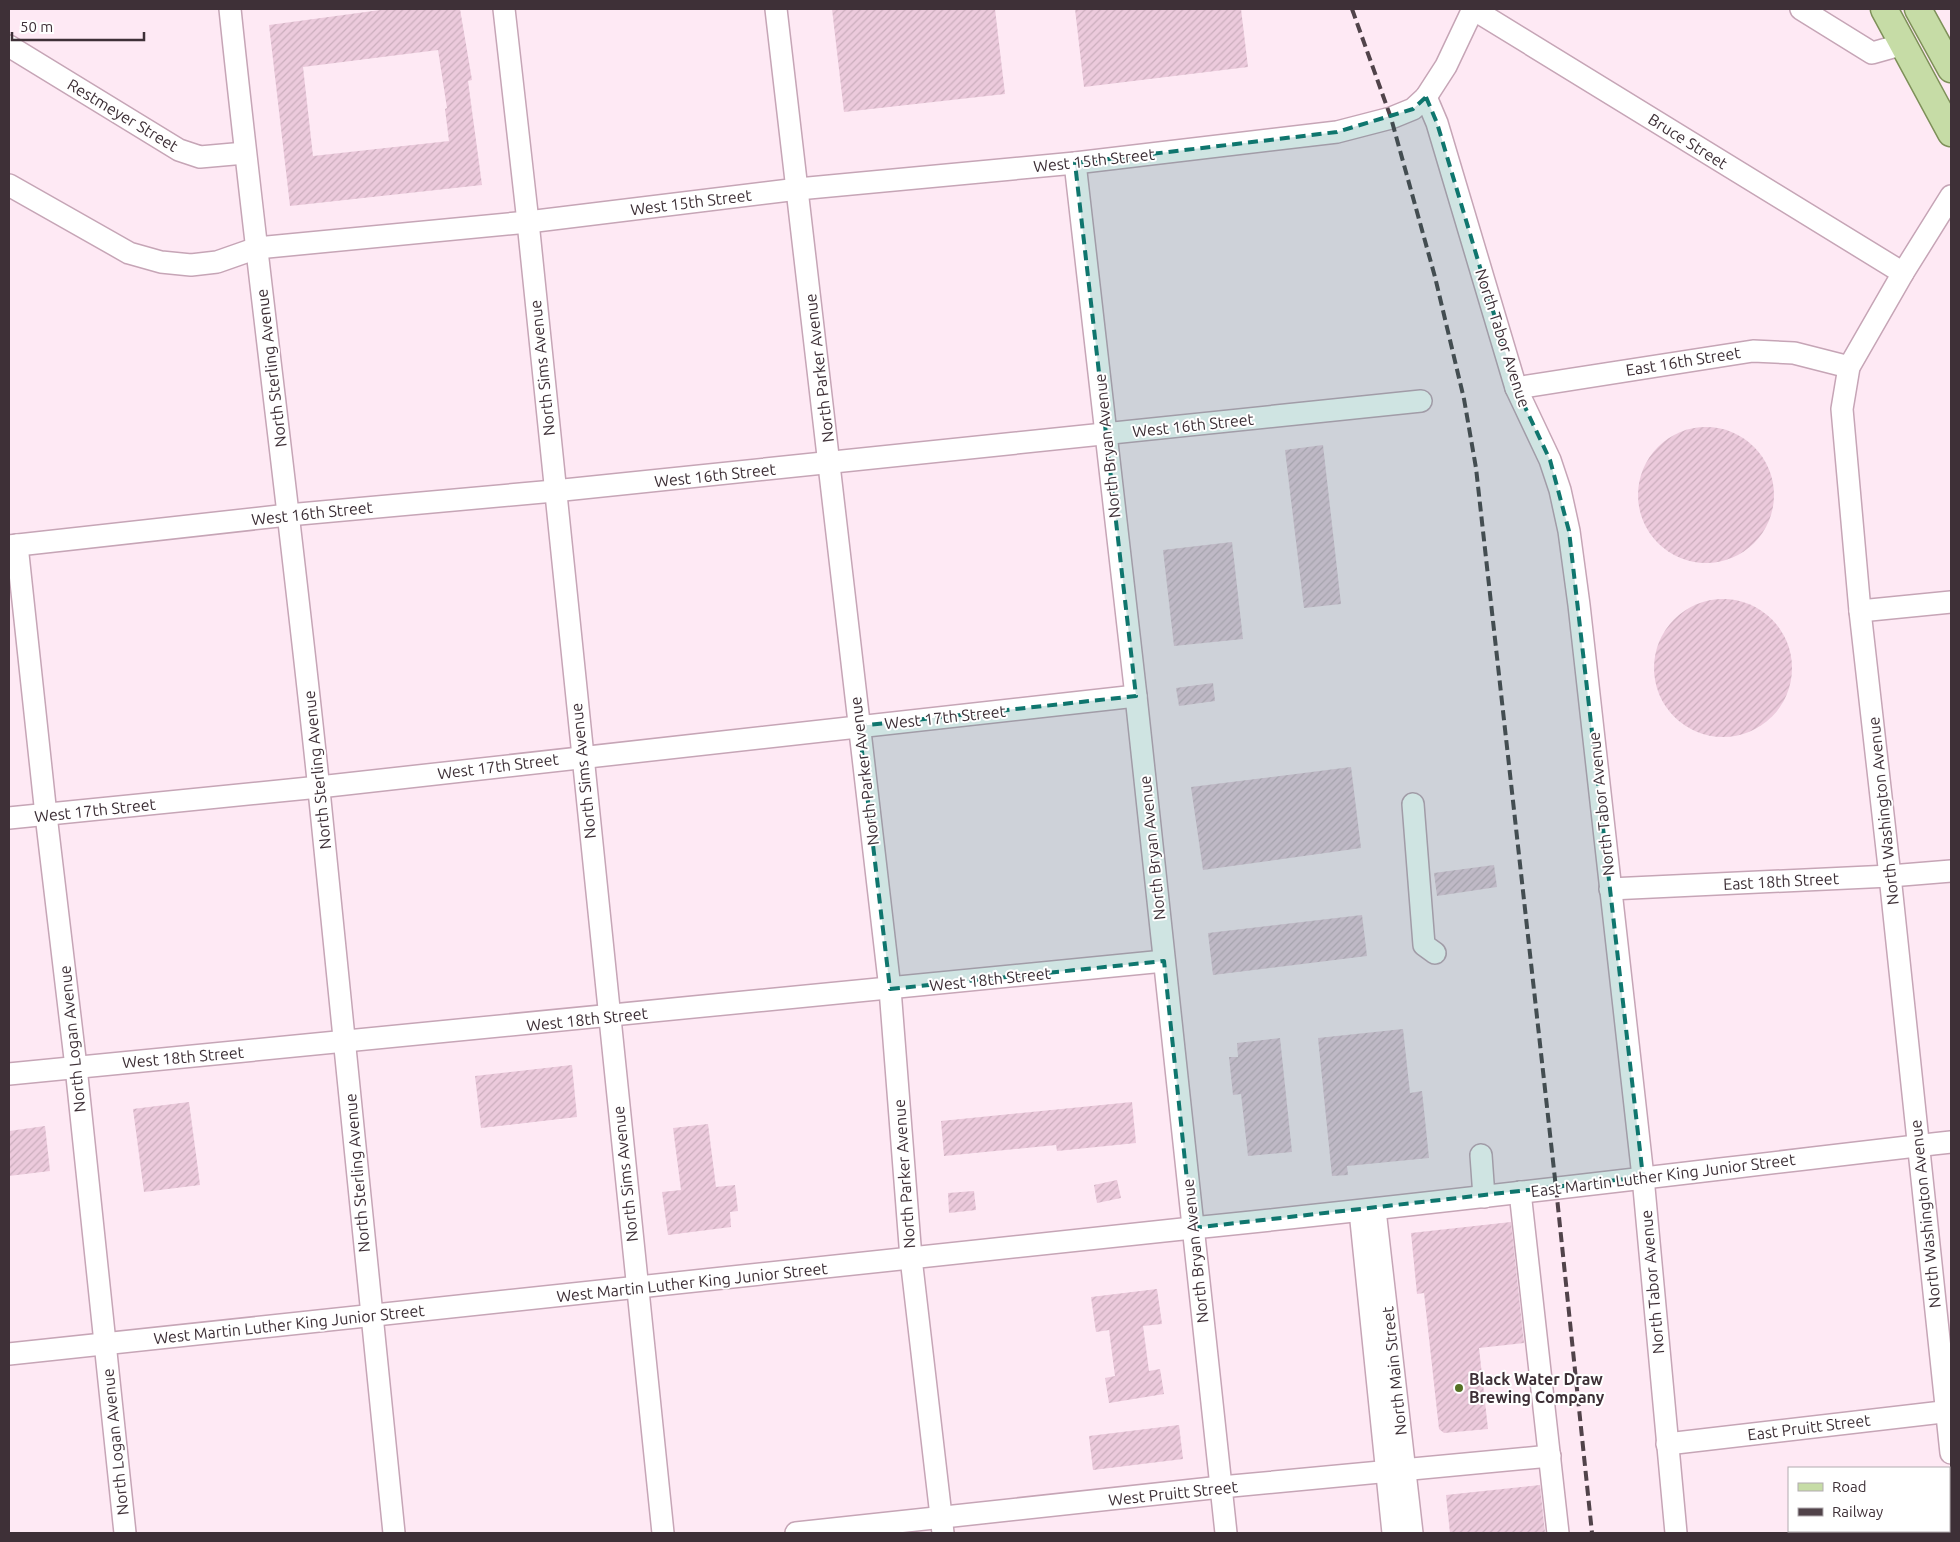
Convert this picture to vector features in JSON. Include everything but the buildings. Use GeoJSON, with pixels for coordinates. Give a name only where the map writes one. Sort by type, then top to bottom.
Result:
{"type":"FeatureCollection","features":[{"type":"Feature","properties":{"kind":"main road"},"geometry":{"type":"LineString","coordinates":[[1884,9],[1951,133]]}},
{"type":"Feature","properties":{"kind":"main road"},"geometry":{"type":"LineString","coordinates":[[1901,9],[1951,103]]}},
{"type":"Feature","properties":{"kind":"main road"},"geometry":{"type":"LineString","coordinates":[[1918,9],[1951,69]]}},
{"type":"Feature","properties":{"kind":"street","name":"North Sterling Avenue"},"geometry":{"type":"LineString","coordinates":[[230,9],[319,787],[370,1315],[394,1533]]}},
{"type":"Feature","properties":{"kind":"street","name":"North Sims Avenue"},"geometry":{"type":"LineString","coordinates":[[504,9],[528,222],[608,1016],[663,1533]]}},
{"type":"Feature","properties":{"kind":"street","name":"North Parker Avenue"},"geometry":{"type":"LineString","coordinates":[[776,9],[890,989],[911,1258],[942,1525]]}},
{"type":"Feature","properties":{"kind":"street","name":"West 15th Street"},"geometry":{"type":"LineString","coordinates":[[9,186],[129,253],[161,262],[191,264],[217,262],[257,248],[528,222],[798,190],[1076,163],[1337,132],[1392,118],[1413,110],[1426,97],[1446,66],[1473,9]]}},
{"type":"Feature","properties":{"kind":"street","name":"Bruce Street"},"geometry":{"type":"LineString","coordinates":[[1473,9],[1903,273]]}},
{"type":"Feature","properties":{"kind":"street"},"geometry":{"type":"LineString","coordinates":[[1801,9],[1872,53],[1904,44]]}},
{"type":"Feature","properties":{"kind":"street","name":"Restmeyer Street"},"geometry":{"type":"LineString","coordinates":[[9,46],[179,150],[200,157],[245,153]]}},
{"type":"Feature","properties":{"kind":"street","name":"North Tabor Avenue"},"geometry":{"type":"LineString","coordinates":[[1426,97],[1437,123],[1516,388],[1550,460],[1560,490],[1568,531],[1579,606],[1643,1177],[1676,1533]]}},
{"type":"Feature","properties":{"kind":"street","name":"North Bryan Avenue"},"geometry":{"type":"LineString","coordinates":[[1076,163],[1136,696],[1226,1533]]}},
{"type":"Feature","properties":{"kind":"street","name":"North Washington Avenue"},"geometry":{"type":"LineString","coordinates":[[1951,196],[1903,273],[1849,367],[1842,409],[1860,611],[1918,1146],[1949,1411],[1951,1453]]}},
{"type":"Feature","properties":{"kind":"street","name":"East 16th Street"},"geometry":{"type":"LineString","coordinates":[[1516,388],[1753,351],[1794,352],[1849,367]]}},
{"type":"Feature","properties":{"kind":"street","name":"West 16th Street"},"geometry":{"type":"LineString","coordinates":[[13,546],[288,515],[554,491],[830,463],[1421,400]]}},
{"type":"Feature","properties":{"kind":"street","name":"North Logan Avenue"},"geometry":{"type":"LineString","coordinates":[[13,546],[76,1067],[125,1533]]}},
{"type":"Feature","properties":{"kind":"street"},"geometry":{"type":"LineString","coordinates":[[1860,611],[1951,602]]}},
{"type":"Feature","properties":{"kind":"street","name":"West 17th Street"},"geometry":{"type":"LineString","coordinates":[[9,818],[319,787],[1136,696]]}},
{"type":"Feature","properties":{"kind":"street"},"geometry":{"type":"LineString","coordinates":[[1413,804],[1424,945],[1435,953]]}},
{"type":"Feature","properties":{"kind":"street","name":"East 18th Street"},"geometry":{"type":"LineString","coordinates":[[1610,889],[1890,876],[1951,871]]}},
{"type":"Feature","properties":{"kind":"street","name":"West 18th Street"},"geometry":{"type":"LineString","coordinates":[[9,1074],[1164,961]]}},
{"type":"Feature","properties":{"kind":"street","name":"East Martin Luther King Junior Street"},"geometry":{"type":"LineString","coordinates":[[1368,1210],[1951,1142]]}},
{"type":"Feature","properties":{"kind":"street"},"geometry":{"type":"LineString","coordinates":[[1481,1155],[1484,1197]]}},
{"type":"Feature","properties":{"kind":"street"},"geometry":{"type":"LineString","coordinates":[[1520,1192],[1558,1533]]}},
{"type":"Feature","properties":{"kind":"street","name":"West Martin Luther King Junior Street"},"geometry":{"type":"LineString","coordinates":[[9,1354],[1368,1210]]}},
{"type":"Feature","properties":{"kind":"street","name":"North Main Street"},"geometry":{"type":"LineString","coordinates":[[1368,1210],[1395,1472],[1393,1533]]}},
{"type":"Feature","properties":{"kind":"street","name":"East Pruitt Street"},"geometry":{"type":"LineString","coordinates":[[1667,1444],[1949,1411]]}},
{"type":"Feature","properties":{"kind":"street","name":"West Pruitt Street"},"geometry":{"type":"LineString","coordinates":[[796,1533],[942,1525],[1221,1487],[1550,1456]]}},
{"type":"Feature","properties":{"kind":"street","name":"North Main Street"},"geometry":{"type":"LineString","coordinates":[[1395,1472],[1412,1533]]}},
{"type":"Feature","properties":{"kind":"highlighted area"},"geometry":{"type":"Polygon","coordinates":[[[1426,97],[1437,123],[1516,388],[1550,460],[1569,531],[1643,1177],[1192,1228],[1164,961],[890,989],[859,726],[1136,696],[1075,163],[1337,132],[1413,109],[1426,97]]]}},
{"type":"Feature","properties":{"kind":"railway"},"geometry":{"type":"LineString","coordinates":[[1352,9],[1391,118],[1435,277],[1464,399],[1476,468],[1556,1188],[1592,1533]]}},
{"type":"Feature","properties":{"kind":"place","name":"Black Water Draw Brewing Company"},"geometry":{"type":"Point","coordinates":[1459,1388]}}]}
